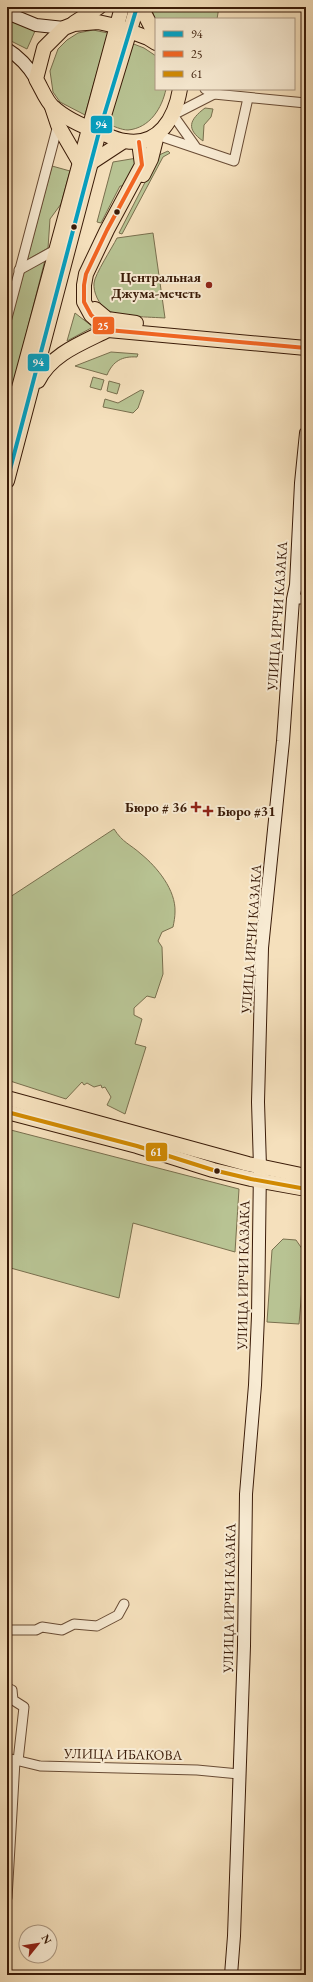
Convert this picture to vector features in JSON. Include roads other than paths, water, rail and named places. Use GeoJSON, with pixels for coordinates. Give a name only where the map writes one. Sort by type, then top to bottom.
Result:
{"type":"FeatureCollection","features":[{"type":"Feature","properties":{"kind":"main road"},"geometry":{"type":"LineString","coordinates":[[36,79],[44,48],[69,26],[99,7]]}},
{"type":"Feature","properties":{"kind":"main road"},"geometry":{"type":"LineString","coordinates":[[7,481],[30,399],[94,130],[116,26],[122,7]]}},
{"type":"Feature","properties":{"kind":"main road"},"geometry":{"type":"LineString","coordinates":[[94,130],[130,32],[137,7]]}},
{"type":"Feature","properties":{"kind":"main road"},"geometry":{"type":"LineString","coordinates":[[141,7],[155,34]]}},
{"type":"Feature","properties":{"kind":"main road"},"geometry":{"type":"LineString","coordinates":[[7,13],[36,25],[69,26],[98,22],[116,26],[148,38],[155,42]]}},
{"type":"Feature","properties":{"kind":"main road"},"geometry":{"type":"LineString","coordinates":[[7,49],[18,56],[29,67],[52,107],[58,125],[86,163]]}},
{"type":"Feature","properties":{"kind":"main road"},"geometry":{"type":"LineString","coordinates":[[180,90],[173,115],[157,135],[151,159],[90,277],[88,288],[90,301],[98,312],[107,318],[118,322],[306,340]]}},
{"type":"Feature","properties":{"kind":"main road"},"geometry":{"type":"LineString","coordinates":[[52,107],[69,119],[124,141],[139,142],[157,135]]}},
{"type":"Feature","properties":{"kind":"main road"},"geometry":{"type":"LineString","coordinates":[[7,432],[58,250],[86,163],[124,141]]}},
{"type":"Feature","properties":{"kind":"main road"},"geometry":{"type":"LineString","coordinates":[[108,330],[91,315],[84,302],[84,285],[86,274],[107,230],[142,165],[139,142]]}},
{"type":"Feature","properties":{"kind":"main road"},"geometry":{"type":"LineString","coordinates":[[30,399],[45,368],[66,352],[108,330],[306,348]]}},
{"type":"Feature","properties":{"kind":"main road","name":"УЛИЦА ИРЧИ КАЗАКА"},"geometry":{"type":"LineString","coordinates":[[231,1975],[234,1936],[244,1646],[246,1494],[256,1385],[260,1174],[258,1102],[262,948],[283,741],[293,599],[296,585],[301,483],[306,433]]}},
{"type":"Feature","properties":{"kind":"main road"},"geometry":{"type":"LineString","coordinates":[[7,1098],[260,1174],[306,1190]]}},
{"type":"Feature","properties":{"kind":"main road"},"geometry":{"type":"LineString","coordinates":[[7,1112],[137,1146],[213,1170],[306,1176]]}},
{"type":"Feature","properties":{"kind":"street"},"geometry":{"type":"LineString","coordinates":[[207,90],[214,94],[306,103]]}},
{"type":"Feature","properties":{"kind":"street"},"geometry":{"type":"LineString","coordinates":[[196,147],[173,115],[214,94]]}},
{"type":"Feature","properties":{"kind":"street"},"geometry":{"type":"LineString","coordinates":[[157,135],[234,161],[248,98]]}},
{"type":"Feature","properties":{"kind":"street"},"geometry":{"type":"LineString","coordinates":[[7,318],[58,125]]}},
{"type":"Feature","properties":{"kind":"street"},"geometry":{"type":"LineString","coordinates":[[19,272],[58,250]]}},
{"type":"Feature","properties":{"kind":"street"},"geometry":{"type":"LineString","coordinates":[[293,599],[306,599]]}},
{"type":"Feature","properties":{"kind":"street"},"geometry":{"type":"LineString","coordinates":[[7,1630],[36,1630],[42,1627],[62,1630],[74,1624],[97,1626],[118,1615],[124,1604]]}},
{"type":"Feature","properties":{"kind":"street"},"geometry":{"type":"LineString","coordinates":[[7,1688],[12,1690],[13,1700],[24,1707],[13,1760],[7,1898]]}},
{"type":"Feature","properties":{"kind":"street","name":"УЛИЦА ИБАКОВА"},"geometry":{"type":"LineString","coordinates":[[13,1760],[40,1766],[197,1770],[239,1774]]}},
{"type":"Feature","properties":{"kind":"place","name":"Центральная Джума-мечеть"},"geometry":{"type":"Point","coordinates":[209,285]}},
{"type":"Feature","properties":{"kind":"place","name":"Бюро # 36"},"geometry":{"type":"Point","coordinates":[196,807]}},
{"type":"Feature","properties":{"kind":"place","name":"Бюро #31"},"geometry":{"type":"Point","coordinates":[208,811]}}]}
